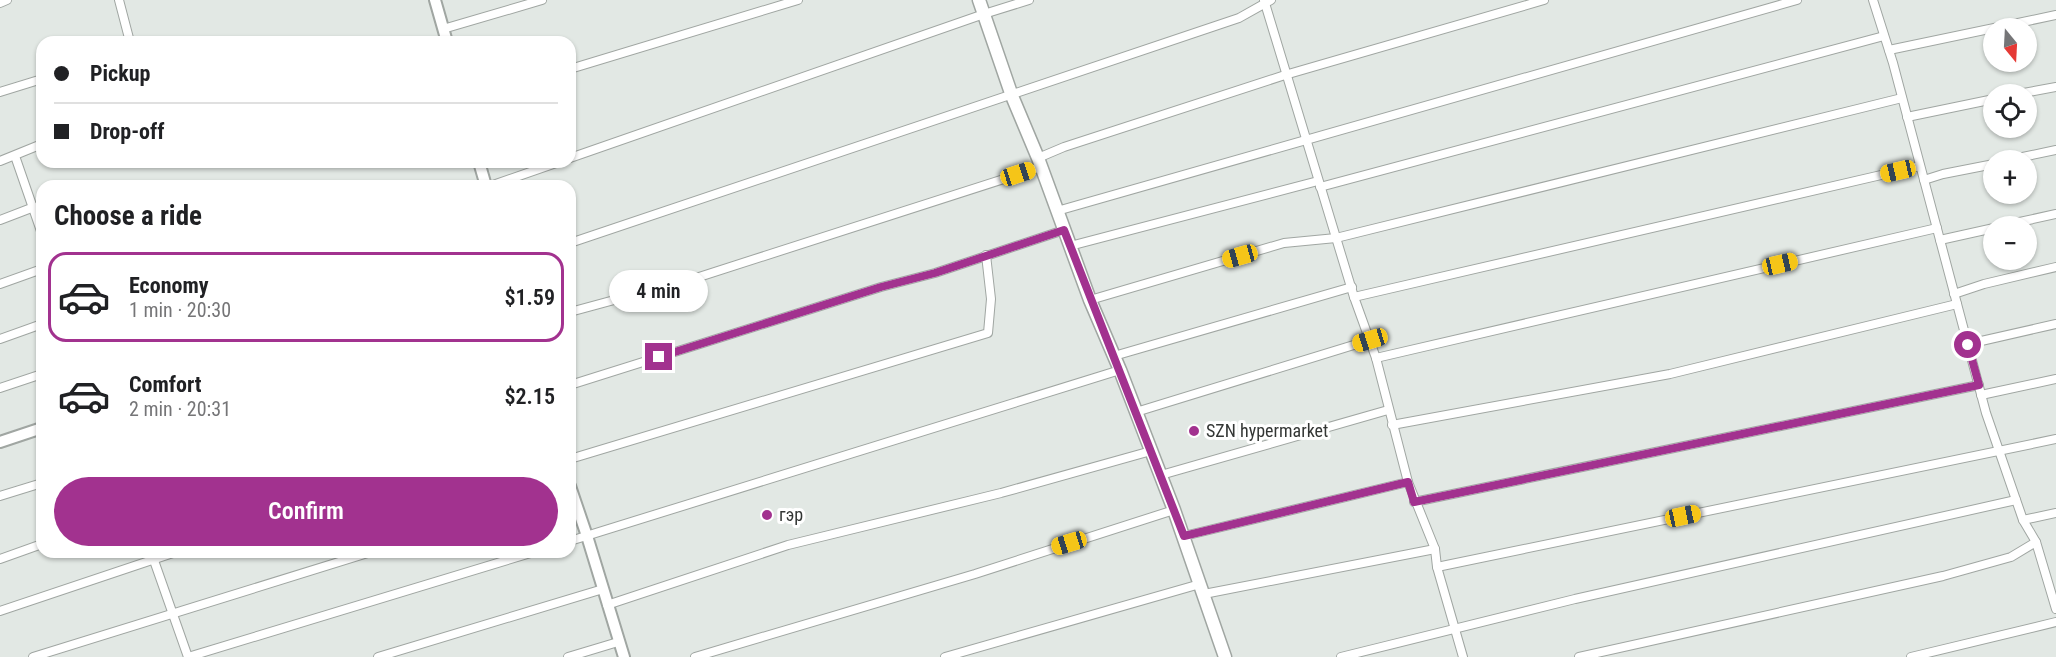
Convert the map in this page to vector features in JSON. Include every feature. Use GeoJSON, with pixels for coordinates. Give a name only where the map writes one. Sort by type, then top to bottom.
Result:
{"type":"FeatureCollection","features":[{"type":"Feature","properties":{"kind":"main road"},"geometry":{"type":"LineString","coordinates":[[435,0],[445,36]]}},
{"type":"Feature","properties":{"kind":"main road"},"geometry":{"type":"LineString","coordinates":[[979,0],[1012,96],[1090,300],[1120,370],[1184,536],[1225,657]]}},
{"type":"Feature","properties":{"kind":"main road"},"geometry":{"type":"LineString","coordinates":[[0,442],[36,430]]}},
{"type":"Feature","properties":{"kind":"main road"},"geometry":{"type":"LineString","coordinates":[[576,504],[624,657]]}},
{"type":"Feature","properties":{"kind":"street"},"geometry":{"type":"LineString","coordinates":[[0,3],[7,0]]}},
{"type":"Feature","properties":{"kind":"street"},"geometry":{"type":"LineString","coordinates":[[119,0],[128,36]]}},
{"type":"Feature","properties":{"kind":"street"},"geometry":{"type":"LineString","coordinates":[[443,29],[542,0]]}},
{"type":"Feature","properties":{"kind":"street"},"geometry":{"type":"LineString","coordinates":[[576,67],[798,0]]}},
{"type":"Feature","properties":{"kind":"street"},"geometry":{"type":"LineString","coordinates":[[576,156],[1029,0]]}},
{"type":"Feature","properties":{"kind":"street"},"geometry":{"type":"LineString","coordinates":[[576,310],[699,277],[1039,162],[1064,147],[1285,75],[1544,0]]}},
{"type":"Feature","properties":{"kind":"street"},"geometry":{"type":"LineString","coordinates":[[1057,211],[1797,0]]}},
{"type":"Feature","properties":{"kind":"street"},"geometry":{"type":"LineString","coordinates":[[1873,0],[1889,50],[1981,395],[2023,520],[2037,542],[2056,609]]}},
{"type":"Feature","properties":{"kind":"street"},"geometry":{"type":"LineString","coordinates":[[576,241],[1239,18],[1266,1],[1305,141],[1354,297],[1376,358],[1414,502],[1434,549],[1463,657]]}},
{"type":"Feature","properties":{"kind":"street"},"geometry":{"type":"LineString","coordinates":[[1889,50],[2056,15]]}},
{"type":"Feature","properties":{"kind":"street"},"geometry":{"type":"LineString","coordinates":[[1070,246],[1319,184],[1884,36]]}},
{"type":"Feature","properties":{"kind":"street"},"geometry":{"type":"LineString","coordinates":[[0,92],[36,81]]}},
{"type":"Feature","properties":{"kind":"street"},"geometry":{"type":"LineString","coordinates":[[2037,90],[2056,87]]}},
{"type":"Feature","properties":{"kind":"street"},"geometry":{"type":"LineString","coordinates":[[1090,300],[1284,243],[1335,238],[1902,98]]}},
{"type":"Feature","properties":{"kind":"street"},"geometry":{"type":"LineString","coordinates":[[1907,117],[1983,101]]}},
{"type":"Feature","properties":{"kind":"street"},"geometry":{"type":"LineString","coordinates":[[0,161],[36,147]]}},
{"type":"Feature","properties":{"kind":"street"},"geometry":{"type":"LineString","coordinates":[[2037,154],[2056,150]]}},
{"type":"Feature","properties":{"kind":"street"},"geometry":{"type":"LineString","coordinates":[[15,156],[36,214]]}},
{"type":"Feature","properties":{"kind":"street"},"geometry":{"type":"LineString","coordinates":[[1354,297],[1920,166]]}},
{"type":"Feature","properties":{"kind":"street"},"geometry":{"type":"LineString","coordinates":[[1924,180],[1983,166]]}},
{"type":"Feature","properties":{"kind":"street"},"geometry":{"type":"LineString","coordinates":[[506,180],[541,168]]}},
{"type":"Feature","properties":{"kind":"street"},"geometry":{"type":"LineString","coordinates":[[0,220],[34,207]]}},
{"type":"Feature","properties":{"kind":"street"},"geometry":{"type":"LineString","coordinates":[[2037,218],[2056,214]]}},
{"type":"Feature","properties":{"kind":"street"},"geometry":{"type":"LineString","coordinates":[[1376,358],[1937,228]]}},
{"type":"Feature","properties":{"kind":"street"},"geometry":{"type":"LineString","coordinates":[[576,383],[1064,230]]}},
{"type":"Feature","properties":{"kind":"street"},"geometry":{"type":"LineString","coordinates":[[1940,240],[1983,230]]}},
{"type":"Feature","properties":{"kind":"street"},"geometry":{"type":"LineString","coordinates":[[576,457],[988,333],[991,299],[986,255]]}},
{"type":"Feature","properties":{"kind":"street"},"geometry":{"type":"LineString","coordinates":[[1954,294],[1984,284],[2056,267]]}},
{"type":"Feature","properties":{"kind":"street"},"geometry":{"type":"LineString","coordinates":[[0,284],[36,271]]}},
{"type":"Feature","properties":{"kind":"street"},"geometry":{"type":"LineString","coordinates":[[1114,356],[1352,287]]}},
{"type":"Feature","properties":{"kind":"street"},"geometry":{"type":"LineString","coordinates":[[1392,425],[1670,374],[1957,304]]}},
{"type":"Feature","properties":{"kind":"street"},"geometry":{"type":"LineString","coordinates":[[1968,345],[2056,324]]}},
{"type":"Feature","properties":{"kind":"street"},"geometry":{"type":"LineString","coordinates":[[0,339],[36,326]]}},
{"type":"Feature","properties":{"kind":"street"},"geometry":{"type":"LineString","coordinates":[[1136,412],[1370,340]]}},
{"type":"Feature","properties":{"kind":"street"},"geometry":{"type":"LineString","coordinates":[[576,539],[1120,370]]}},
{"type":"Feature","properties":{"kind":"street"},"geometry":{"type":"LineString","coordinates":[[0,388],[36,376]]}},
{"type":"Feature","properties":{"kind":"street"},"geometry":{"type":"LineString","coordinates":[[1981,395],[2056,379]]}},
{"type":"Feature","properties":{"kind":"street"},"geometry":{"type":"LineString","coordinates":[[1414,502],[1979,385]]}},
{"type":"Feature","properties":{"kind":"street"},"geometry":{"type":"LineString","coordinates":[[1161,475],[1388,410]]}},
{"type":"Feature","properties":{"kind":"street"},"geometry":{"type":"LineString","coordinates":[[1437,567],[2056,439]]}},
{"type":"Feature","properties":{"kind":"street"},"geometry":{"type":"LineString","coordinates":[[607,605],[788,545],[1001,493],[1151,451]]}},
{"type":"Feature","properties":{"kind":"street"},"geometry":{"type":"LineString","coordinates":[[1184,536],[1408,482]]}},
{"type":"Feature","properties":{"kind":"street"},"geometry":{"type":"LineString","coordinates":[[0,496],[36,485]]}},
{"type":"Feature","properties":{"kind":"street"},"geometry":{"type":"LineString","coordinates":[[1341,657],[1575,599],[2016,501]]}},
{"type":"Feature","properties":{"kind":"street"},"geometry":{"type":"LineString","coordinates":[[695,657],[975,574],[1174,510]]}},
{"type":"Feature","properties":{"kind":"street"},"geometry":{"type":"LineString","coordinates":[[2023,520],[2056,513]]}},
{"type":"Feature","properties":{"kind":"street"},"geometry":{"type":"LineString","coordinates":[[1579,657],[1942,576],[2012,557],[2037,542]]}},
{"type":"Feature","properties":{"kind":"street"},"geometry":{"type":"LineString","coordinates":[[0,559],[36,546]]}},
{"type":"Feature","properties":{"kind":"street"},"geometry":{"type":"LineString","coordinates":[[945,657],[1202,589],[1434,549]]}},
{"type":"Feature","properties":{"kind":"street"},"geometry":{"type":"LineString","coordinates":[[0,611],[146,558]]}},
{"type":"Feature","properties":{"kind":"street"},"geometry":{"type":"LineString","coordinates":[[153,558],[188,657],[514,558]]}},
{"type":"Feature","properties":{"kind":"street"},"geometry":{"type":"LineString","coordinates":[[33,657],[351,558]]}},
{"type":"Feature","properties":{"kind":"street"},"geometry":{"type":"LineString","coordinates":[[378,657],[603,589]]}},
{"type":"Feature","properties":{"kind":"street"},"geometry":{"type":"LineString","coordinates":[[1911,657],[2056,622]]}},
{"type":"Feature","properties":{"kind":"street"},"geometry":{"type":"LineString","coordinates":[[568,657],[618,642]]}},
{"type":"Feature","properties":{"kind":"place","name":"SZN hypermarket"},"geometry":{"type":"Point","coordinates":[1194,431]}},
{"type":"Feature","properties":{"kind":"place","name":"гэр"},"geometry":{"type":"Point","coordinates":[767,515]}},
{"type":"Feature","properties":{"kind":"route"},"geometry":{"type":"LineString","coordinates":[[659,357],[881,287],[935,273],[1064,230],[1184,536],[1408,482],[1414,502],[1979,385],[1968,345]]}}]}
